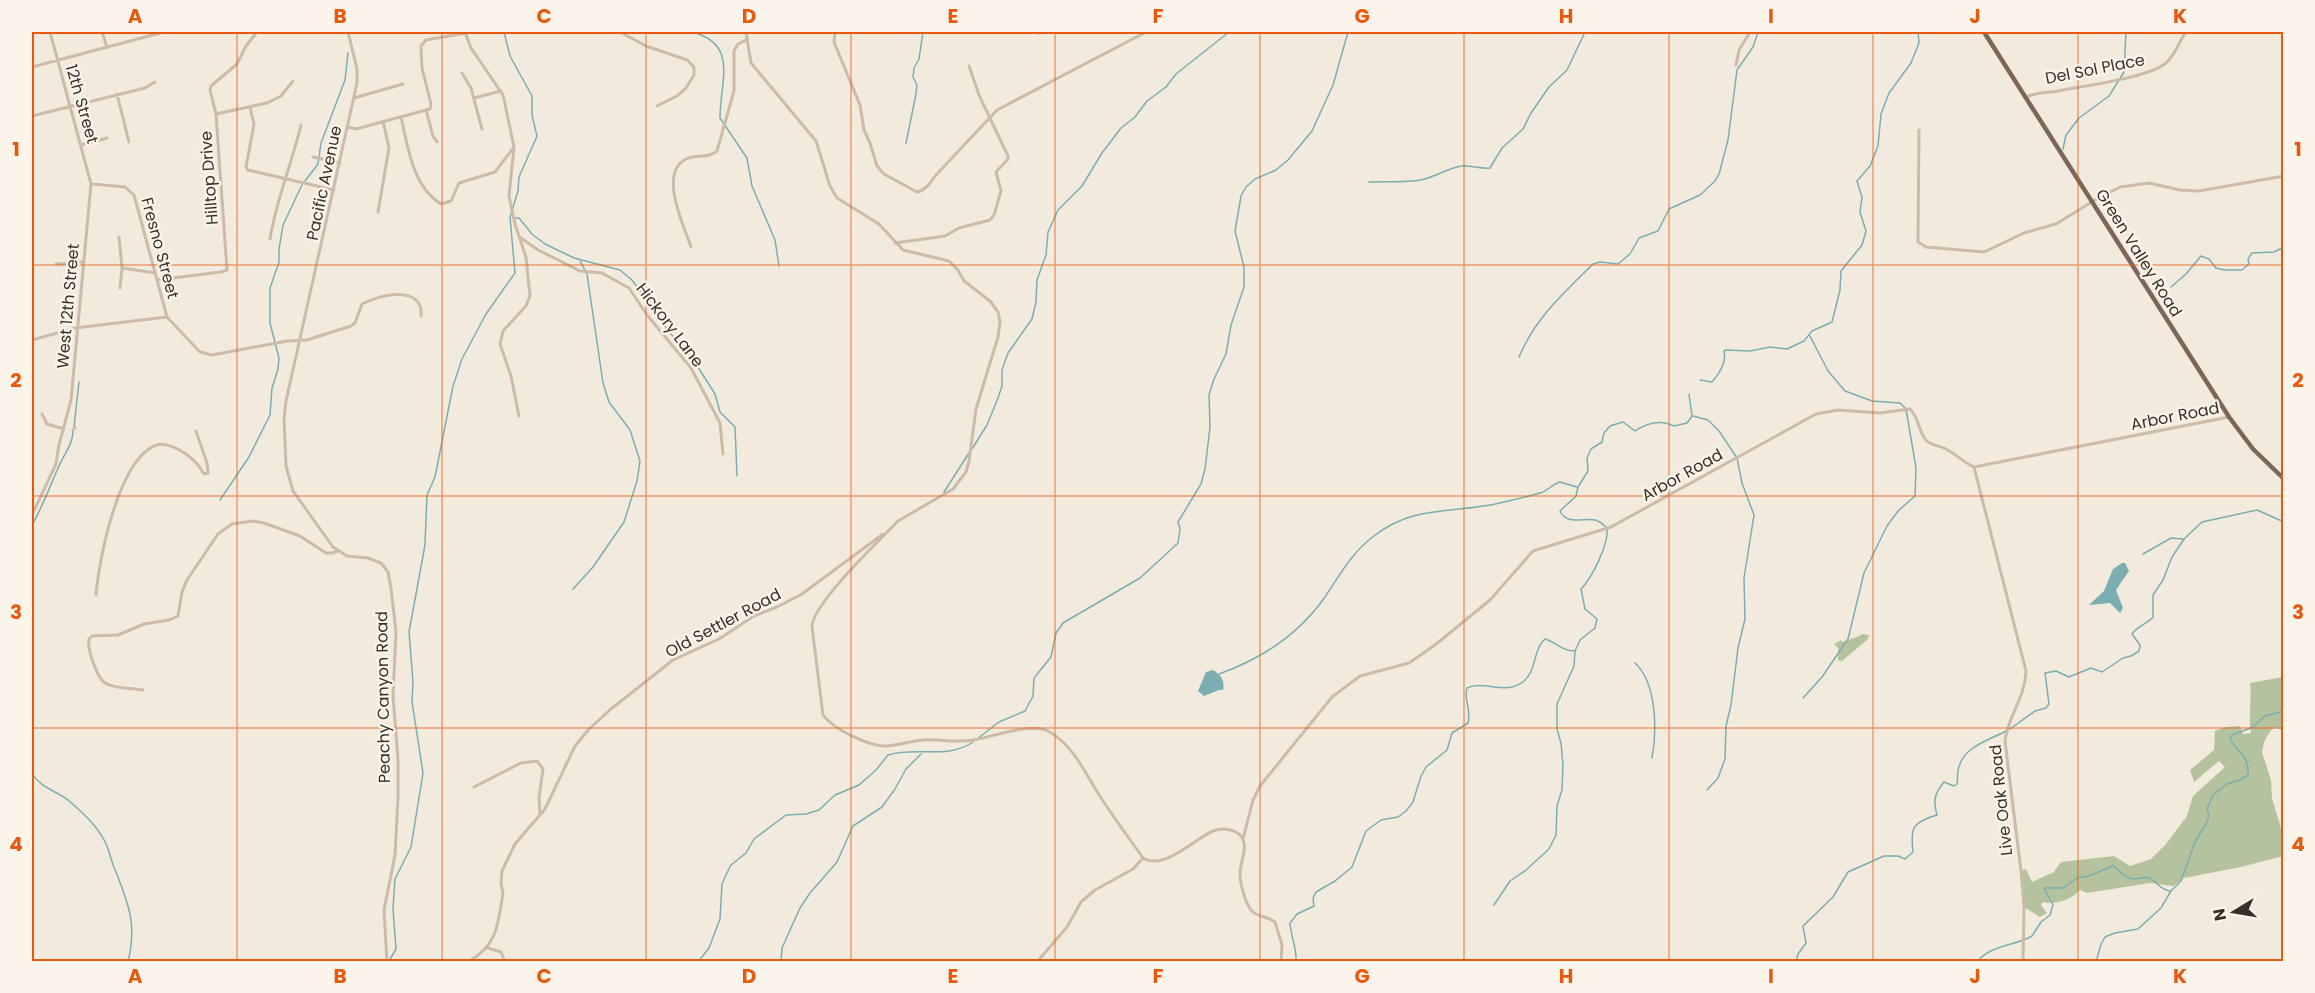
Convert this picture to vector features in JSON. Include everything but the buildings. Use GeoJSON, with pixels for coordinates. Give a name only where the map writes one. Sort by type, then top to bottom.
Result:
{"type":"FeatureCollection","features":[{"type":"Feature","properties":{"kind":"main road","name":"Green Valley Road"},"geometry":{"type":"LineString","coordinates":[[1984,32],[2229,417],[2253,449],[2283,479]]}},
{"type":"Feature","properties":{"kind":"street","name":"12th Street"},"geometry":{"type":"LineString","coordinates":[[50,32],[91,184]]}},
{"type":"Feature","properties":{"kind":"street"},"geometry":{"type":"LineString","coordinates":[[102,32],[106,47]]}},
{"type":"Feature","properties":{"kind":"street"},"geometry":{"type":"LineString","coordinates":[[32,67],[164,32]]}},
{"type":"Feature","properties":{"kind":"street","name":"Hilltop Drive"},"geometry":{"type":"LineString","coordinates":[[157,280],[227,270],[216,114],[210,90],[211,86],[237,64],[246,46],[257,32]]}},
{"type":"Feature","properties":{"kind":"street","name":"Pacific Avenue"},"geometry":{"type":"LineString","coordinates":[[300,340],[357,83],[357,69],[348,32]]}},
{"type":"Feature","properties":{"kind":"street"},"geometry":{"type":"LineString","coordinates":[[348,127],[356,129],[430,109],[420,46],[426,40],[465,32],[471,48],[501,91],[514,147],[509,192],[513,215],[526,257],[530,296],[526,306],[503,331],[500,345],[511,376],[519,416]]}},
{"type":"Feature","properties":{"kind":"street"},"geometry":{"type":"LineString","coordinates":[[620,32],[646,46],[687,60],[693,65],[694,75],[686,88],[677,96],[657,106]]}},
{"type":"Feature","properties":{"kind":"street"},"geometry":{"type":"LineString","coordinates":[[746,32],[754,69],[797,116],[816,141],[833,193],[844,204],[879,224],[908,253],[936,257],[953,265],[964,281],[993,304],[1000,322],[998,337],[975,409],[969,461],[963,479],[942,495],[904,515],[825,598],[812,621],[823,715],[843,730],[882,746],[923,740],[961,742],[1036,727],[1053,734],[1069,748],[1086,770],[1099,795],[1143,858],[1155,861],[1168,858],[1220,829],[1234,831],[1244,839]]}},
{"type":"Feature","properties":{"kind":"street"},"geometry":{"type":"LineString","coordinates":[[835,32],[834,42],[860,105],[864,130],[877,166],[884,174],[915,191],[923,190],[997,111],[1146,32]]}},
{"type":"Feature","properties":{"kind":"street"},"geometry":{"type":"LineString","coordinates":[[1736,65],[1739,50],[1750,32]]}},
{"type":"Feature","properties":{"kind":"street","name":"Del Sol Place"},"geometry":{"type":"LineString","coordinates":[[2026,97],[2038,92],[2121,78],[2160,67],[2171,58],[2186,32]]}},
{"type":"Feature","properties":{"kind":"street"},"geometry":{"type":"LineString","coordinates":[[691,247],[673,189],[673,178],[682,161],[712,155],[717,151],[735,83],[734,51],[738,44],[746,40]]}},
{"type":"Feature","properties":{"kind":"street"},"geometry":{"type":"LineString","coordinates":[[896,243],[945,236],[959,228],[986,222],[992,218],[1000,191],[996,172],[1008,156],[969,66]]}},
{"type":"Feature","properties":{"kind":"street"},"geometry":{"type":"LineString","coordinates":[[462,74],[469,83],[482,129]]}},
{"type":"Feature","properties":{"kind":"street"},"geometry":{"type":"LineString","coordinates":[[216,114],[278,98],[293,81]]}},
{"type":"Feature","properties":{"kind":"street"},"geometry":{"type":"LineString","coordinates":[[32,116],[145,88],[155,82]]}},
{"type":"Feature","properties":{"kind":"street"},"geometry":{"type":"LineString","coordinates":[[354,98],[403,84]]}},
{"type":"Feature","properties":{"kind":"street"},"geometry":{"type":"LineString","coordinates":[[474,98],[501,91]]}},
{"type":"Feature","properties":{"kind":"street"},"geometry":{"type":"LineString","coordinates":[[117,94],[129,142]]}},
{"type":"Feature","properties":{"kind":"street"},"geometry":{"type":"LineString","coordinates":[[250,107],[254,124],[246,166],[248,170],[334,190]]}},
{"type":"Feature","properties":{"kind":"street"},"geometry":{"type":"LineString","coordinates":[[426,110],[433,136],[437,142]]}},
{"type":"Feature","properties":{"kind":"street"},"geometry":{"type":"LineString","coordinates":[[400,117],[418,180],[425,190],[441,204],[445,205],[450,201],[458,185],[463,181],[495,172],[514,147]]}},
{"type":"Feature","properties":{"kind":"street"},"geometry":{"type":"LineString","coordinates":[[378,212],[389,148],[384,121]]}},
{"type":"Feature","properties":{"kind":"street"},"geometry":{"type":"LineString","coordinates":[[270,239],[274,216],[301,125]]}},
{"type":"Feature","properties":{"kind":"street"},"geometry":{"type":"LineString","coordinates":[[1919,130],[1918,237],[1921,246],[1926,248],[1984,252],[2024,233],[2056,224],[2120,187],[2136,183],[2199,191],[2283,176]]}},
{"type":"Feature","properties":{"kind":"street"},"geometry":{"type":"LineString","coordinates":[[81,145],[107,138]]}},
{"type":"Feature","properties":{"kind":"street"},"geometry":{"type":"LineString","coordinates":[[313,157],[340,163]]}},
{"type":"Feature","properties":{"kind":"street","name":"Fresno Street"},"geometry":{"type":"LineString","coordinates":[[91,184],[120,186],[132,192],[167,317]]}},
{"type":"Feature","properties":{"kind":"street","name":"West 12th Street"},"geometry":{"type":"LineString","coordinates":[[32,515],[56,464],[71,400],[91,184]]}},
{"type":"Feature","properties":{"kind":"street"},"geometry":{"type":"LineString","coordinates":[[119,237],[122,268],[120,288]]}},
{"type":"Feature","properties":{"kind":"street","name":"Hickory Lane"},"geometry":{"type":"LineString","coordinates":[[520,237],[546,255],[585,272],[607,275],[629,288],[647,315],[685,360],[720,423],[723,454]]}},
{"type":"Feature","properties":{"kind":"street"},"geometry":{"type":"LineString","coordinates":[[56,264],[84,262]]}},
{"type":"Feature","properties":{"kind":"street"},"geometry":{"type":"LineString","coordinates":[[122,268],[155,273]]}},
{"type":"Feature","properties":{"kind":"street"},"geometry":{"type":"LineString","coordinates":[[32,340],[79,327],[167,317],[200,352],[208,355],[307,340],[351,326],[356,323],[362,304],[387,295],[398,294],[414,298],[420,305],[421,316]]}},
{"type":"Feature","properties":{"kind":"street"},"geometry":{"type":"LineString","coordinates":[[143,690],[109,685],[103,681],[88,648],[89,639],[92,636],[118,635],[144,624],[169,620],[178,616],[182,592],[187,580],[223,530],[232,524],[260,522],[300,536],[326,553],[338,551],[302,505],[286,473],[284,419],[300,340]]}},
{"type":"Feature","properties":{"kind":"street","name":"Arbor Road"},"geometry":{"type":"LineString","coordinates":[[1281,962],[1282,945],[1275,922],[1253,913],[1247,902],[1240,876],[1244,839],[1253,800],[1260,786],[1332,697],[1354,679],[1368,673],[1409,663],[1435,645],[1490,600],[1533,551],[1607,528],[1818,413],[1838,410],[1880,413],[1906,409],[1916,414],[1923,437],[1928,443],[1946,449],[1974,467],[2229,417]]}},
{"type":"Feature","properties":{"kind":"street"},"geometry":{"type":"LineString","coordinates":[[42,414],[47,424],[64,429]]}},
{"type":"Feature","properties":{"kind":"street"},"geometry":{"type":"LineString","coordinates":[[96,595],[99,561],[115,505],[126,479],[145,452],[160,444],[177,448],[198,464],[204,474],[208,473],[207,463],[195,430]]}},
{"type":"Feature","properties":{"kind":"street","name":"Live Oak Road"},"geometry":{"type":"LineString","coordinates":[[1974,467],[2025,663],[2023,693],[2007,731],[2006,746],[2021,871],[2023,962]]}},
{"type":"Feature","properties":{"kind":"street","name":"Old Settler Road"},"geometry":{"type":"LineString","coordinates":[[488,948],[495,933],[501,902],[502,872],[515,844],[540,814],[575,746],[589,729],[673,660],[719,639],[754,616],[784,604],[818,584],[887,531]]}},
{"type":"Feature","properties":{"kind":"street","name":"Peachy Canyon Road"},"geometry":{"type":"LineString","coordinates":[[338,551],[347,556],[375,560],[385,567],[395,616],[393,696],[398,759],[398,798],[395,855],[384,910],[387,962]]}},
{"type":"Feature","properties":{"kind":"street"},"geometry":{"type":"LineString","coordinates":[[474,787],[521,763],[537,761],[543,770],[539,798],[540,814]]}},
{"type":"Feature","properties":{"kind":"street"},"geometry":{"type":"LineString","coordinates":[[1037,962],[1067,927],[1081,902],[1095,890],[1133,869],[1143,858]]}},
{"type":"Feature","properties":{"kind":"street"},"geometry":{"type":"LineString","coordinates":[[468,962],[488,948],[501,952],[505,962]]}},
{"type":"Feature","properties":{"kind":"green space"},"geometry":{"type":"Polygon","coordinates":[[[1863,634],[1869,635],[1868,639],[1842,661],[1838,660],[1838,648],[1834,644],[1863,634]]]}},
{"type":"Feature","properties":{"kind":"green space"},"geometry":{"type":"Polygon","coordinates":[[[2283,677],[2283,731],[2276,727],[2271,730],[2264,742],[2262,752],[2271,780],[2272,798],[2283,835],[2283,856],[2184,878],[2173,886],[2150,883],[2087,893],[2080,890],[2063,901],[2043,902],[2041,905],[2047,913],[2040,917],[2024,907],[2021,871],[2026,869],[2032,882],[2054,872],[2061,862],[2114,856],[2130,866],[2151,859],[2166,844],[2187,816],[2193,796],[2225,767],[2219,761],[2194,782],[2190,770],[2214,750],[2215,731],[2240,726],[2243,734],[2251,733],[2250,683],[2283,677]]]}},
{"type":"Feature","properties":{"kind":"water"},"geometry":{"type":"Polygon","coordinates":[[[2125,563],[2129,571],[2116,590],[2123,608],[2120,613],[2110,603],[2089,605],[2104,591],[2113,569],[2125,563]]]}},
{"type":"Feature","properties":{"kind":"water"},"geometry":{"type":"Polygon","coordinates":[[[1213,670],[1222,678],[1223,690],[1204,696],[1198,691],[1206,672],[1213,670]]]}},
{"type":"Feature","properties":{"kind":"waterway"},"geometry":{"type":"LineString","coordinates":[[389,961],[396,949],[393,909],[395,879],[411,847],[423,773],[412,702],[413,682],[409,632],[425,545],[427,495],[435,477],[453,386],[462,359],[486,314],[515,273],[510,217],[518,191],[519,177],[537,136],[532,115],[532,96],[510,56],[504,32]]}},
{"type":"Feature","properties":{"kind":"waterway"},"geometry":{"type":"LineString","coordinates":[[692,32],[707,38],[716,45],[722,55],[724,78],[720,118],[747,158],[752,186],[775,240],[779,266]]}},
{"type":"Feature","properties":{"kind":"waterway"},"geometry":{"type":"LineString","coordinates":[[906,143],[917,85],[913,77],[914,68],[919,59],[923,32]]}},
{"type":"Feature","properties":{"kind":"waterway"},"geometry":{"type":"LineString","coordinates":[[972,449],[987,425],[998,398],[1002,386],[1002,370],[1008,353],[1032,319],[1036,302],[1037,280],[1046,255],[1048,232],[1058,210],[1082,186],[1102,153],[1121,128],[1135,117],[1147,101],[1166,87],[1176,74],[1229,32]]}},
{"type":"Feature","properties":{"kind":"waterway"},"geometry":{"type":"LineString","coordinates":[[977,739],[999,722],[1025,711],[1033,696],[1034,678],[1051,657],[1056,633],[1063,623],[1140,578],[1178,543],[1180,529],[1178,522],[1201,484],[1205,469],[1210,427],[1209,395],[1226,354],[1231,325],[1244,287],[1244,267],[1235,231],[1241,196],[1246,187],[1255,179],[1276,170],[1288,160],[1312,131],[1333,85],[1348,32]]}},
{"type":"Feature","properties":{"kind":"waterway"},"geometry":{"type":"LineString","coordinates":[[1369,182],[1421,180],[1462,166],[1490,168],[1502,148],[1523,129],[1549,87],[1567,70],[1585,32]]}},
{"type":"Feature","properties":{"kind":"waterway"},"geometry":{"type":"LineString","coordinates":[[1519,357],[1542,318],[1593,264],[1600,262],[1618,264],[1630,254],[1639,238],[1658,231],[1669,209],[1700,195],[1715,181],[1728,140],[1737,70],[1753,47],[1758,32]]}},
{"type":"Feature","properties":{"kind":"waterway"},"geometry":{"type":"LineString","coordinates":[[1700,380],[1712,382],[1722,368],[1726,350],[1750,351],[1770,347],[1787,349],[1804,341],[1812,331],[1832,322],[1840,290],[1841,271],[1862,245],[1866,231],[1860,212],[1862,197],[1857,181],[1870,166],[1878,146],[1881,114],[1889,93],[1911,63],[1919,43],[1918,32]]}},
{"type":"Feature","properties":{"kind":"waterway"},"geometry":{"type":"LineString","coordinates":[[2063,149],[2066,135],[2079,118],[2109,96],[2124,72],[2126,32]]}},
{"type":"Feature","properties":{"kind":"waterway"},"geometry":{"type":"LineString","coordinates":[[305,181],[318,164],[321,143],[345,80],[348,53]]}},
{"type":"Feature","properties":{"kind":"waterway"},"geometry":{"type":"LineString","coordinates":[[220,500],[249,457],[270,415],[272,388],[279,358],[270,323],[270,288],[279,262],[283,225],[302,185]]}},
{"type":"Feature","properties":{"kind":"waterway"},"geometry":{"type":"LineString","coordinates":[[513,218],[519,218],[532,234],[545,244],[574,258],[620,270],[632,280],[670,333],[689,353],[715,394],[720,412],[735,427],[737,476]]}},
{"type":"Feature","properties":{"kind":"waterway"},"geometry":{"type":"LineString","coordinates":[[2171,287],[2201,256],[2209,259],[2216,268],[2242,270],[2249,264],[2248,259],[2252,253],[2274,252],[2284,247]]}},
{"type":"Feature","properties":{"kind":"waterway"},"geometry":{"type":"LineString","coordinates":[[573,589],[593,567],[624,522],[637,481],[640,461],[630,430],[609,402],[603,383],[587,274],[579,259]]}},
{"type":"Feature","properties":{"kind":"waterway"},"geometry":{"type":"LineString","coordinates":[[1803,698],[1822,677],[1848,639],[1864,573],[1887,526],[1898,511],[1915,496],[1916,468],[1906,409],[1900,403],[1872,401],[1845,391],[1828,371],[1810,336]]}},
{"type":"Feature","properties":{"kind":"waterway"},"geometry":{"type":"LineString","coordinates":[[74,427],[79,382]]}},
{"type":"Feature","properties":{"kind":"waterway"},"geometry":{"type":"LineString","coordinates":[[1494,905],[1510,881],[1549,849],[1556,835],[1557,806],[1562,790],[1563,765],[1557,729],[1557,704],[1574,666],[1575,651],[1580,640],[1595,628],[1597,619],[1585,609],[1581,589],[1599,560],[1607,528],[1595,520],[1571,520],[1563,516],[1560,511],[1576,496],[1578,487],[1588,471],[1587,458],[1591,449],[1602,442],[1604,433],[1610,426],[1623,422],[1635,431],[1654,423],[1674,426],[1687,423],[1692,416],[1689,394]]}},
{"type":"Feature","properties":{"kind":"waterway"},"geometry":{"type":"LineString","coordinates":[[1693,416],[1708,420],[1719,431],[1737,458],[1742,483],[1754,515],[1744,578],[1745,619],[1738,648],[1726,726],[1725,759],[1718,778],[1707,790]]}},
{"type":"Feature","properties":{"kind":"waterway"},"geometry":{"type":"LineString","coordinates":[[32,525],[70,445],[73,431]]}},
{"type":"Feature","properties":{"kind":"waterway"},"geometry":{"type":"LineString","coordinates":[[944,492],[969,453]]}},
{"type":"Feature","properties":{"kind":"waterway"},"geometry":{"type":"LineString","coordinates":[[1219,674],[1250,661],[1291,634],[1315,610],[1359,549],[1389,526],[1420,514],[1483,506],[1525,497],[1543,492],[1560,482],[1577,487]]}},
{"type":"Feature","properties":{"kind":"waterway"},"geometry":{"type":"LineString","coordinates":[[2010,729],[2049,704],[2045,673],[2056,671],[2069,677],[2091,668],[2102,672],[2123,658],[2139,651],[2140,645],[2132,634],[2153,617],[2153,595],[2163,580],[2172,557],[2184,539],[2202,522],[2257,510],[2284,522]]}},
{"type":"Feature","properties":{"kind":"waterway"},"geometry":{"type":"LineString","coordinates":[[2143,554],[2171,538],[2183,539]]}},
{"type":"Feature","properties":{"kind":"waterway"},"geometry":{"type":"LineString","coordinates":[[1296,962],[1290,923],[1297,914],[1314,906],[1313,898],[1316,892],[1335,881],[1352,867],[1366,831],[1381,820],[1398,817],[1413,802],[1426,767],[1447,750],[1452,733],[1468,723],[1467,688],[1474,686],[1503,688],[1524,681],[1531,671],[1538,648],[1545,639],[1566,650],[1574,651]]}},
{"type":"Feature","properties":{"kind":"waterway"},"geometry":{"type":"LineString","coordinates":[[1635,663],[1648,682],[1654,708],[1655,735],[1652,758]]}},
{"type":"Feature","properties":{"kind":"waterway"},"geometry":{"type":"LineString","coordinates":[[2096,962],[2105,937],[2138,929],[2161,908],[2171,891],[2181,881],[2195,842],[2209,816],[2207,809],[2213,795],[2227,784],[2248,775],[2247,763],[2230,739],[2232,735],[2253,727],[2265,716],[2284,711]]}},
{"type":"Feature","properties":{"kind":"waterway"},"geometry":{"type":"LineString","coordinates":[[1796,962],[1798,954],[1806,943],[1803,926],[1833,897],[1848,872],[1884,856],[1898,856],[1905,859],[1913,852],[1913,831],[1918,823],[1937,815],[1935,798],[1944,782],[1954,786],[1957,784],[1958,770],[1965,755],[1977,745],[2006,731]]}},
{"type":"Feature","properties":{"kind":"waterway"},"geometry":{"type":"LineString","coordinates":[[698,962],[709,948],[720,919],[722,884],[726,875],[731,865],[746,853],[754,839],[786,815],[806,814],[819,810],[835,795],[859,785],[888,755],[909,752],[942,752],[973,742]]}},
{"type":"Feature","properties":{"kind":"waterway"},"geometry":{"type":"LineString","coordinates":[[781,962],[782,948],[800,908],[837,862],[853,826],[882,807],[906,769],[921,754]]}},
{"type":"Feature","properties":{"kind":"waterway"},"geometry":{"type":"LineString","coordinates":[[32,773],[39,782],[68,800],[79,810],[104,839],[125,895],[132,926],[128,962]]}},
{"type":"Feature","properties":{"kind":"waterway"},"geometry":{"type":"LineString","coordinates":[[1977,962],[1989,952],[2032,936],[2041,922],[2050,915],[2053,905],[2044,888],[2063,888],[2077,878],[2089,876],[2113,866],[2128,878],[2149,878],[2170,891]]}}]}
